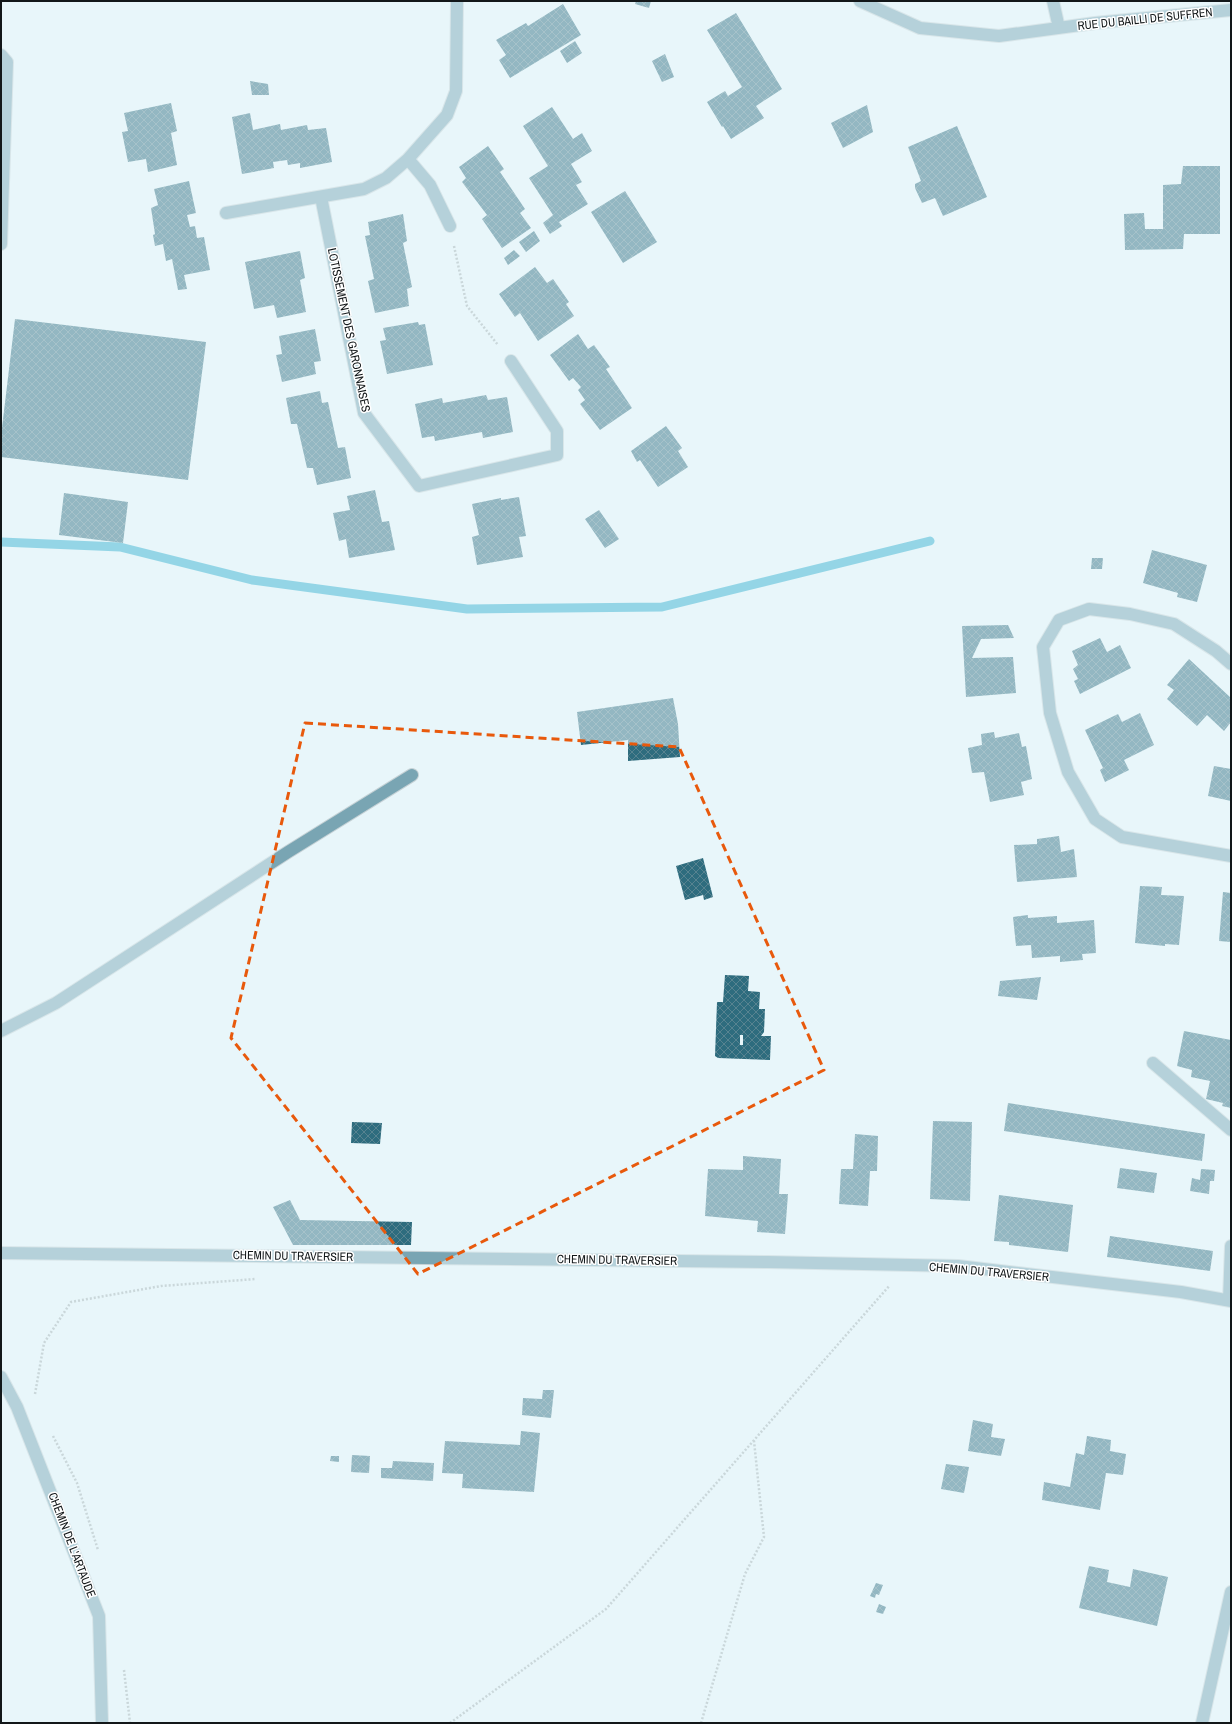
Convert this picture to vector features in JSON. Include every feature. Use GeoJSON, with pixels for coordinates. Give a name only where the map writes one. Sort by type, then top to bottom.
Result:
{"type":"FeatureCollection","features":[{"type":"Feature","properties":{"kind":"street"},"geometry":{"type":"LineString","coordinates":[[226,213],[364,189],[386,178],[408,159],[447,115],[456,91],[457,1]]}},
{"type":"Feature","properties":{"kind":"street","name":"RUE DU BAILLI DE SUFFREN"},"geometry":{"type":"LineString","coordinates":[[860,1],[920,28],[999,36],[1059,28],[1231,10]]}},
{"type":"Feature","properties":{"kind":"street"},"geometry":{"type":"LineString","coordinates":[[1053,1],[1059,28]]}},
{"type":"Feature","properties":{"kind":"street"},"geometry":{"type":"LineString","coordinates":[[1,55],[7,62],[1,244]]}},
{"type":"Feature","properties":{"kind":"street"},"geometry":{"type":"LineString","coordinates":[[408,159],[430,185],[450,226]]}},
{"type":"Feature","properties":{"kind":"street","name":"LOTISSEMENT DES GARONNAISES"},"geometry":{"type":"LineString","coordinates":[[321,197],[364,413],[419,486],[557,455],[557,432],[511,361]]}},
{"type":"Feature","properties":{"kind":"street"},"geometry":{"type":"LineString","coordinates":[[1231,664],[1216,651],[1174,624],[1130,614],[1089,609],[1059,620],[1043,647],[1050,714],[1068,772],[1095,819],[1122,837],[1231,856]]}},
{"type":"Feature","properties":{"kind":"street"},"geometry":{"type":"LineString","coordinates":[[1,1031],[56,1003],[282,856],[412,775]]}},
{"type":"Feature","properties":{"kind":"street"},"geometry":{"type":"LineString","coordinates":[[1153,1063],[1231,1130]]}},
{"type":"Feature","properties":{"kind":"street"},"geometry":{"type":"LineString","coordinates":[[1230,1301],[1231,1246]]}},
{"type":"Feature","properties":{"kind":"street","name":"CHEMIN DU TRAVERSIER"},"geometry":{"type":"LineString","coordinates":[[1,1253],[768,1262],[958,1266],[1181,1292],[1230,1301]]}},
{"type":"Feature","properties":{"kind":"street","name":"CHEMIN DE L'ARTAUDE"},"geometry":{"type":"LineString","coordinates":[[1,1377],[17,1407],[99,1616],[102,1723]]}},
{"type":"Feature","properties":{"kind":"street"},"geometry":{"type":"LineString","coordinates":[[1202,1723],[1231,1592]]}},
{"type":"Feature","properties":{"kind":"path"},"geometry":{"type":"LineString","coordinates":[[450,226],[467,306],[511,361]]}},
{"type":"Feature","properties":{"kind":"path"},"geometry":{"type":"LineString","coordinates":[[450,1723],[606,1609],[908,1265]]}},
{"type":"Feature","properties":{"kind":"path"},"geometry":{"type":"LineString","coordinates":[[34,1399],[44,1343],[71,1302],[161,1286],[258,1279]]}},
{"type":"Feature","properties":{"kind":"path"},"geometry":{"type":"LineString","coordinates":[[52,1434],[77,1483],[100,1555]]}},
{"type":"Feature","properties":{"kind":"path"},"geometry":{"type":"LineString","coordinates":[[701,1723],[745,1574],[764,1537],[754,1441]]}},
{"type":"Feature","properties":{"kind":"path"},"geometry":{"type":"LineString","coordinates":[[123,1664],[130,1723]]}},
{"type":"Feature","properties":{"kind":"highlighted area"},"geometry":{"type":"Polygon","coordinates":[[[305,723],[679,747],[824,1070],[418,1274],[231,1038],[305,723]]]}},
{"type":"Feature","properties":{"kind":"building"},"geometry":{"type":"Polygon","coordinates":[[[636,1],[651,1],[649,8],[635,4],[636,1]]]}},
{"type":"Feature","properties":{"kind":"building"},"geometry":{"type":"Polygon","coordinates":[[[563,4],[581,35],[510,78],[499,60],[506,55],[496,40],[526,23],[528,26],[563,4]]]}},
{"type":"Feature","properties":{"kind":"building"},"geometry":{"type":"Polygon","coordinates":[[[736,13],[782,89],[756,106],[764,118],[731,139],[707,102],[725,91],[728,96],[742,87],[707,30],[736,13]]]}},
{"type":"Feature","properties":{"kind":"building"},"geometry":{"type":"Polygon","coordinates":[[[575,41],[582,53],[567,63],[560,51],[575,41]]]}},
{"type":"Feature","properties":{"kind":"building"},"geometry":{"type":"Polygon","coordinates":[[[665,54],[674,77],[662,82],[652,61],[665,54]]]}},
{"type":"Feature","properties":{"kind":"building"},"geometry":{"type":"Polygon","coordinates":[[[250,81],[268,84],[269,95],[252,95],[250,81]]]}},
{"type":"Feature","properties":{"kind":"building"},"geometry":{"type":"Polygon","coordinates":[[[171,103],[177,131],[171,133],[177,165],[148,172],[146,159],[128,162],[122,132],[128,131],[124,113],[171,103]]]}},
{"type":"Feature","properties":{"kind":"building"},"geometry":{"type":"Polygon","coordinates":[[[867,105],[873,132],[843,148],[831,123],[867,105]]]}},
{"type":"Feature","properties":{"kind":"building"},"geometry":{"type":"Polygon","coordinates":[[[552,107],[573,139],[582,133],[592,151],[571,164],[582,182],[576,185],[588,204],[559,222],[562,226],[550,234],[543,223],[553,215],[529,178],[548,166],[523,126],[552,107]]]}},
{"type":"Feature","properties":{"kind":"building"},"geometry":{"type":"Polygon","coordinates":[[[250,113],[253,130],[280,124],[281,130],[307,125],[308,130],[326,128],[332,162],[300,168],[300,163],[288,165],[287,160],[273,162],[274,168],[242,174],[232,117],[250,113]]]}},
{"type":"Feature","properties":{"kind":"building"},"geometry":{"type":"Polygon","coordinates":[[[957,126],[987,197],[943,216],[935,198],[922,203],[915,188],[915,184],[921,181],[908,147],[957,126]]]}},
{"type":"Feature","properties":{"kind":"building"},"geometry":{"type":"Polygon","coordinates":[[[488,146],[504,169],[500,172],[525,209],[520,213],[531,228],[502,248],[482,219],[487,215],[462,182],[466,178],[459,167],[488,146]]]}},
{"type":"Feature","properties":{"kind":"building"},"geometry":{"type":"Polygon","coordinates":[[[1183,166],[1220,166],[1220,234],[1184,234],[1183,249],[1125,250],[1124,214],[1144,213],[1145,229],[1163,229],[1163,185],[1181,184],[1183,166]]]}},
{"type":"Feature","properties":{"kind":"building"},"geometry":{"type":"Polygon","coordinates":[[[189,181],[196,213],[187,215],[190,227],[195,226],[197,238],[204,237],[210,270],[184,275],[187,289],[178,290],[172,259],[166,261],[163,244],[155,246],[153,235],[155,234],[151,208],[158,205],[154,189],[189,181]]]}},
{"type":"Feature","properties":{"kind":"building"},"geometry":{"type":"Polygon","coordinates":[[[625,191],[657,242],[623,263],[591,212],[625,191]]]}},
{"type":"Feature","properties":{"kind":"building"},"geometry":{"type":"Polygon","coordinates":[[[403,214],[407,241],[403,243],[412,287],[407,289],[409,306],[375,313],[368,281],[374,279],[365,236],[370,235],[368,222],[403,214]]]}},
{"type":"Feature","properties":{"kind":"building"},"geometry":{"type":"Polygon","coordinates":[[[534,231],[540,241],[526,252],[519,242],[534,231]]]}},
{"type":"Feature","properties":{"kind":"building"},"geometry":{"type":"Polygon","coordinates":[[[514,250],[520,256],[508,265],[504,258],[514,250]]]}},
{"type":"Feature","properties":{"kind":"building"},"geometry":{"type":"Polygon","coordinates":[[[300,251],[305,278],[300,280],[306,312],[277,318],[274,305],[254,309],[245,262],[300,251]]]}},
{"type":"Feature","properties":{"kind":"building"},"geometry":{"type":"Polygon","coordinates":[[[535,267],[547,283],[553,279],[569,302],[566,304],[574,316],[538,341],[520,313],[515,317],[499,294],[535,267]]]}},
{"type":"Feature","properties":{"kind":"building"},"geometry":{"type":"Polygon","coordinates":[[[15,319],[206,342],[188,480],[1,457],[1,436],[15,319]]]}},
{"type":"Feature","properties":{"kind":"building"},"geometry":{"type":"Polygon","coordinates":[[[418,322],[419,325],[425,324],[433,365],[387,374],[380,341],[386,340],[383,328],[418,322]]]}},
{"type":"Feature","properties":{"kind":"building"},"geometry":{"type":"Polygon","coordinates":[[[315,329],[321,361],[314,362],[316,374],[282,382],[276,355],[282,354],[279,336],[315,329]]]}},
{"type":"Feature","properties":{"kind":"building"},"geometry":{"type":"Polygon","coordinates":[[[578,334],[588,349],[594,345],[610,367],[606,369],[632,408],[600,430],[580,404],[585,400],[578,390],[581,387],[573,378],[569,381],[550,355],[578,334]]]}},
{"type":"Feature","properties":{"kind":"building"},"geometry":{"type":"Polygon","coordinates":[[[320,391],[322,403],[328,402],[338,448],[345,447],[351,478],[317,485],[313,468],[307,468],[297,424],[291,424],[286,398],[320,391]]]}},
{"type":"Feature","properties":{"kind":"building"},"geometry":{"type":"Polygon","coordinates":[[[486,395],[488,400],[507,397],[513,432],[483,438],[482,432],[435,441],[434,436],[422,438],[415,404],[442,398],[443,403],[486,395]]]}},
{"type":"Feature","properties":{"kind":"building"},"geometry":{"type":"Polygon","coordinates":[[[666,426],[682,448],[678,451],[688,467],[658,487],[640,460],[637,462],[631,451],[666,426]]]}},
{"type":"Feature","properties":{"kind":"building"},"geometry":{"type":"Polygon","coordinates":[[[375,490],[382,522],[389,521],[395,550],[349,558],[346,539],[339,541],[333,513],[350,510],[347,496],[375,490]]]}},
{"type":"Feature","properties":{"kind":"building"},"geometry":{"type":"Polygon","coordinates":[[[64,493],[128,502],[123,543],[59,535],[64,493]]]}},
{"type":"Feature","properties":{"kind":"building"},"geometry":{"type":"Polygon","coordinates":[[[519,497],[526,536],[519,537],[523,557],[477,565],[472,537],[479,535],[472,504],[501,498],[501,500],[519,497]]]}},
{"type":"Feature","properties":{"kind":"building"},"geometry":{"type":"Polygon","coordinates":[[[599,510],[619,539],[605,548],[585,519],[599,510]]]}},
{"type":"Feature","properties":{"kind":"building"},"geometry":{"type":"Polygon","coordinates":[[[1152,550],[1207,565],[1197,602],[1177,597],[1178,593],[1143,583],[1152,550]]]}},
{"type":"Feature","properties":{"kind":"building"},"geometry":{"type":"Polygon","coordinates":[[[1092,558],[1103,558],[1102,569],[1091,569],[1092,558]]]}},
{"type":"Feature","properties":{"kind":"building"},"geometry":{"type":"Polygon","coordinates":[[[1008,625],[1014,638],[981,639],[972,658],[1013,657],[1016,693],[966,697],[962,626],[1008,625]]]}},
{"type":"Feature","properties":{"kind":"building"},"geometry":{"type":"Polygon","coordinates":[[[1100,638],[1107,652],[1120,645],[1131,668],[1080,694],[1074,681],[1078,679],[1073,669],[1078,665],[1072,651],[1100,638]]]}},
{"type":"Feature","properties":{"kind":"building"},"geometry":{"type":"Polygon","coordinates":[[[1189,659],[1231,698],[1231,722],[1224,731],[1207,715],[1197,726],[1167,699],[1174,690],[1167,685],[1189,659]]]}},
{"type":"Feature","properties":{"kind":"building"},"geometry":{"type":"Polygon","coordinates":[[[673,698],[678,724],[680,757],[628,761],[628,740],[581,745],[577,712],[673,698]]]}},
{"type":"Feature","properties":{"kind":"building"},"geometry":{"type":"Polygon","coordinates":[[[1140,713],[1154,745],[1124,760],[1129,770],[1105,782],[1100,770],[1103,768],[1085,730],[1118,714],[1122,722],[1140,713]]]}},
{"type":"Feature","properties":{"kind":"building"},"geometry":{"type":"Polygon","coordinates":[[[994,732],[995,738],[1019,733],[1022,747],[1026,746],[1032,779],[1021,782],[1024,795],[990,802],[984,772],[972,773],[968,748],[982,745],[981,734],[994,732]]]}},
{"type":"Feature","properties":{"kind":"building"},"geometry":{"type":"Polygon","coordinates":[[[1214,766],[1231,769],[1231,801],[1208,796],[1214,766]]]}},
{"type":"Feature","properties":{"kind":"building"},"geometry":{"type":"Polygon","coordinates":[[[1059,836],[1061,852],[1074,849],[1077,877],[1017,882],[1014,845],[1037,844],[1037,839],[1059,836]]]}},
{"type":"Feature","properties":{"kind":"building"},"geometry":{"type":"Polygon","coordinates":[[[703,858],[713,897],[704,900],[703,895],[685,900],[676,866],[703,858]]]}},
{"type":"Feature","properties":{"kind":"building"},"geometry":{"type":"Polygon","coordinates":[[[1140,886],[1162,887],[1161,895],[1184,896],[1179,945],[1165,944],[1165,946],[1135,943],[1140,886]]]}},
{"type":"Feature","properties":{"kind":"building"},"geometry":{"type":"Polygon","coordinates":[[[1223,892],[1231,893],[1231,942],[1219,941],[1223,892]]]}},
{"type":"Feature","properties":{"kind":"building"},"geometry":{"type":"Polygon","coordinates":[[[1028,915],[1028,918],[1057,916],[1057,923],[1094,920],[1096,953],[1082,954],[1083,960],[1060,962],[1060,956],[1032,958],[1031,945],[1016,946],[1013,917],[1028,915]]]}},
{"type":"Feature","properties":{"kind":"building"},"geometry":{"type":"Polygon","coordinates":[[[725,975],[749,976],[748,991],[760,992],[759,1009],[765,1009],[764,1032],[761,1036],[771,1036],[770,1060],[718,1058],[715,1056],[717,1002],[723,1002],[725,975]],[[740,1035],[740,1045],[743,1045],[743,1035],[740,1035]]]}},
{"type":"Feature","properties":{"kind":"building"},"geometry":{"type":"Polygon","coordinates":[[[1041,977],[1037,1000],[998,996],[1000,981],[1041,977]]]}},
{"type":"Feature","properties":{"kind":"building"},"geometry":{"type":"Polygon","coordinates":[[[1184,1031],[1231,1040],[1231,1108],[1222,1106],[1223,1103],[1206,1099],[1210,1081],[1191,1077],[1192,1070],[1177,1066],[1184,1031]]]}},
{"type":"Feature","properties":{"kind":"building"},"geometry":{"type":"Polygon","coordinates":[[[1008,1103],[1205,1134],[1202,1161],[1004,1131],[1008,1103]]]}},
{"type":"Feature","properties":{"kind":"building"},"geometry":{"type":"Polygon","coordinates":[[[933,1121],[972,1122],[970,1201],[930,1199],[933,1121]]]}},
{"type":"Feature","properties":{"kind":"building"},"geometry":{"type":"Polygon","coordinates":[[[352,1122],[382,1123],[380,1144],[351,1143],[352,1122]]]}},
{"type":"Feature","properties":{"kind":"building"},"geometry":{"type":"Polygon","coordinates":[[[855,1134],[878,1136],[877,1171],[870,1171],[868,1206],[839,1204],[841,1169],[853,1169],[855,1134]]]}},
{"type":"Feature","properties":{"kind":"building"},"geometry":{"type":"Polygon","coordinates":[[[743,1156],[781,1159],[779,1194],[788,1194],[785,1234],[757,1232],[758,1221],[705,1216],[708,1169],[743,1170],[743,1156]]]}},
{"type":"Feature","properties":{"kind":"building"},"geometry":{"type":"Polygon","coordinates":[[[1120,1168],[1157,1173],[1154,1193],[1117,1188],[1120,1168]]]}},
{"type":"Feature","properties":{"kind":"building"},"geometry":{"type":"Polygon","coordinates":[[[1201,1169],[1215,1170],[1214,1181],[1210,1181],[1209,1194],[1190,1191],[1192,1178],[1200,1180],[1201,1169]]]}},
{"type":"Feature","properties":{"kind":"building"},"geometry":{"type":"Polygon","coordinates":[[[999,1195],[1073,1205],[1068,1252],[1009,1245],[1009,1242],[994,1241],[999,1195]]]}},
{"type":"Feature","properties":{"kind":"building"},"geometry":{"type":"Polygon","coordinates":[[[290,1200],[300,1220],[412,1222],[411,1245],[293,1245],[273,1207],[290,1200]]]}},
{"type":"Feature","properties":{"kind":"building"},"geometry":{"type":"Polygon","coordinates":[[[1110,1236],[1213,1251],[1210,1271],[1107,1257],[1110,1236]]]}},
{"type":"Feature","properties":{"kind":"building"},"geometry":{"type":"Polygon","coordinates":[[[543,1390],[554,1390],[551,1418],[522,1415],[523,1398],[542,1399],[543,1390]]]}},
{"type":"Feature","properties":{"kind":"building"},"geometry":{"type":"Polygon","coordinates":[[[973,1420],[993,1424],[991,1437],[1005,1439],[1001,1456],[968,1451],[973,1420]]]}},
{"type":"Feature","properties":{"kind":"building"},"geometry":{"type":"Polygon","coordinates":[[[521,1431],[540,1433],[534,1492],[462,1488],[463,1474],[442,1473],[445,1441],[520,1445],[521,1431]]]}},
{"type":"Feature","properties":{"kind":"building"},"geometry":{"type":"Polygon","coordinates":[[[1087,1436],[1111,1440],[1110,1451],[1126,1454],[1123,1475],[1106,1473],[1100,1510],[1042,1500],[1044,1482],[1070,1487],[1076,1453],[1084,1455],[1087,1436]]]}},
{"type":"Feature","properties":{"kind":"building"},"geometry":{"type":"Polygon","coordinates":[[[352,1455],[370,1456],[369,1473],[351,1472],[352,1455]]]}},
{"type":"Feature","properties":{"kind":"building"},"geometry":{"type":"Polygon","coordinates":[[[331,1456],[339,1456],[339,1462],[330,1461],[331,1456]]]}},
{"type":"Feature","properties":{"kind":"building"},"geometry":{"type":"Polygon","coordinates":[[[393,1461],[434,1463],[433,1481],[381,1478],[381,1468],[392,1468],[393,1461]]]}},
{"type":"Feature","properties":{"kind":"building"},"geometry":{"type":"Polygon","coordinates":[[[946,1464],[969,1467],[964,1493],[941,1489],[946,1464]]]}},
{"type":"Feature","properties":{"kind":"building"},"geometry":{"type":"Polygon","coordinates":[[[1089,1566],[1109,1570],[1107,1582],[1130,1587],[1133,1569],[1168,1577],[1157,1626],[1079,1608],[1089,1566]]]}},
{"type":"Feature","properties":{"kind":"building"},"geometry":{"type":"Polygon","coordinates":[[[876,1583],[883,1585],[879,1595],[876,1594],[875,1598],[870,1596],[876,1583]]]}},
{"type":"Feature","properties":{"kind":"building"},"geometry":{"type":"Polygon","coordinates":[[[879,1604],[886,1607],[883,1614],[876,1612],[879,1604]]]}},
{"type":"Feature","properties":{"kind":"waterway"},"geometry":{"type":"LineString","coordinates":[[1,542],[120,547],[252,580],[467,609],[662,607],[930,541]]}}]}
